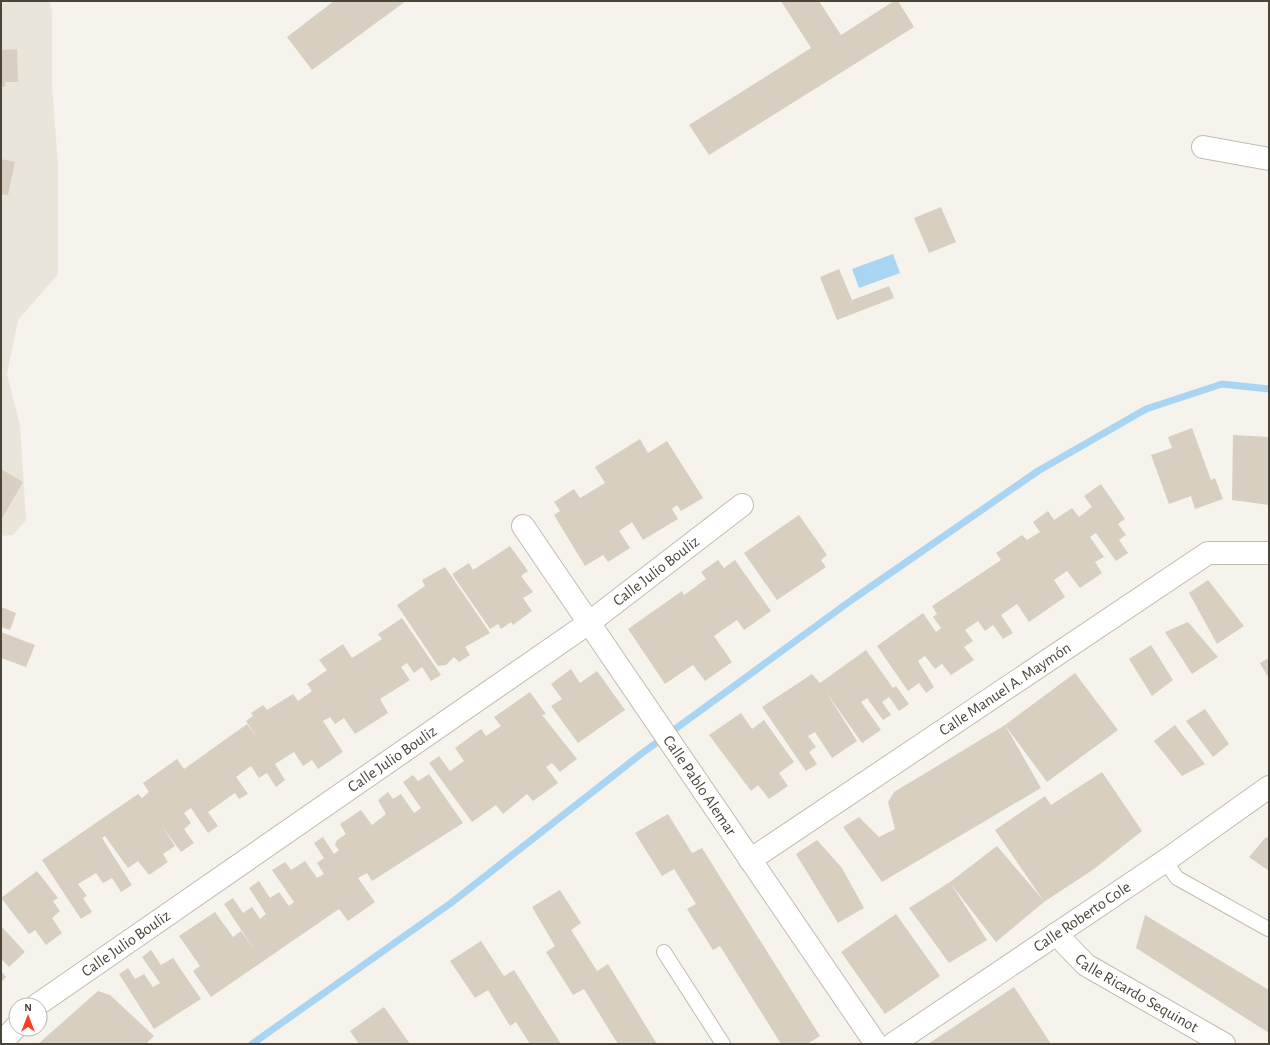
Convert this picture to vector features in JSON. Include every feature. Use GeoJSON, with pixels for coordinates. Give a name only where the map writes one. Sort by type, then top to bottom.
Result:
{"type":"FeatureCollection","features":[{"type":"Feature","properties":{"kind":"street"},"geometry":{"type":"LineString","coordinates":[[1203,147],[1269,159]]}},
{"type":"Feature","properties":{"kind":"street","name":"Calle Julio Bouliz"},"geometry":{"type":"LineString","coordinates":[[48,997],[590,622],[742,505]]}},
{"type":"Feature","properties":{"kind":"street","name":"Calle Pablo Alemar"},"geometry":{"type":"LineString","coordinates":[[523,526],[590,622],[876,1044]]}},
{"type":"Feature","properties":{"kind":"street","name":"Calle Manuel A. Maymón"},"geometry":{"type":"LineString","coordinates":[[750,860],[1208,553],[1269,553]]}},
{"type":"Feature","properties":{"kind":"street","name":"Calle Roberto Cole"},"geometry":{"type":"LineString","coordinates":[[893,1044],[1165,861],[1269,787]]}},
{"type":"Feature","properties":{"kind":"street","name":"Calle Ricardo Sequinot"},"geometry":{"type":"LineString","coordinates":[[1056,934],[1086,965],[1224,1044]]}},
{"type":"Feature","properties":{"kind":"street"},"geometry":{"type":"LineString","coordinates":[[1,1043],[8,1036]]}},
{"type":"Feature","properties":{"kind":"lane"},"geometry":{"type":"LineString","coordinates":[[1165,861],[1177,878],[1268,929]]}},
{"type":"Feature","properties":{"kind":"lane"},"geometry":{"type":"LineString","coordinates":[[664,952],[724,1044]]}},
{"type":"Feature","properties":{"kind":"shaded area"},"geometry":{"type":"Polygon","coordinates":[[[1,1],[49,1],[52,11],[52,85],[58,164],[58,274],[18,320],[7,374],[20,425],[26,520],[13,535],[1,536],[1,1]]]}},
{"type":"Feature","properties":{"kind":"water"},"geometry":{"type":"Polygon","coordinates":[[[893,254],[900,273],[859,288],[852,269],[893,254]]]}},
{"type":"Feature","properties":{"kind":"building"},"geometry":{"type":"Polygon","coordinates":[[[334,1],[406,1],[312,70],[287,37],[334,1]]]}},
{"type":"Feature","properties":{"kind":"building"},"geometry":{"type":"Polygon","coordinates":[[[781,1],[819,1],[841,35],[894,1],[898,1],[914,27],[709,155],[689,125],[811,48],[781,1]]]}},
{"type":"Feature","properties":{"kind":"building"},"geometry":{"type":"Polygon","coordinates":[[[17,49],[18,82],[5,82],[5,87],[1,87],[1,50],[17,49]]]}},
{"type":"Feature","properties":{"kind":"building"},"geometry":{"type":"Polygon","coordinates":[[[1,159],[15,162],[8,195],[1,194],[1,159]]]}},
{"type":"Feature","properties":{"kind":"building"},"geometry":{"type":"Polygon","coordinates":[[[941,207],[956,242],[929,253],[914,218],[941,207]]]}},
{"type":"Feature","properties":{"kind":"building"},"geometry":{"type":"Polygon","coordinates":[[[839,269],[852,300],[889,286],[894,298],[837,320],[820,277],[839,269]]]}},
{"type":"Feature","properties":{"kind":"building"},"geometry":{"type":"Polygon","coordinates":[[[1192,428],[1211,480],[1215,478],[1223,499],[1195,509],[1191,496],[1169,504],[1151,455],[1172,448],[1168,437],[1192,428]]]}},
{"type":"Feature","properties":{"kind":"building"},"geometry":{"type":"Polygon","coordinates":[[[1233,435],[1269,437],[1269,505],[1232,500],[1233,435]]]}},
{"type":"Feature","properties":{"kind":"building"},"geometry":{"type":"Polygon","coordinates":[[[640,439],[648,453],[667,441],[703,498],[681,511],[677,505],[672,509],[678,519],[643,540],[632,522],[619,531],[630,548],[608,562],[603,555],[585,566],[554,515],[560,511],[554,502],[574,489],[580,498],[605,483],[595,467],[640,439]]]}},
{"type":"Feature","properties":{"kind":"building"},"geometry":{"type":"Polygon","coordinates":[[[1,469],[23,482],[1,520],[1,469]]]}},
{"type":"Feature","properties":{"kind":"building"},"geometry":{"type":"Polygon","coordinates":[[[1101,484],[1125,519],[1118,524],[1126,535],[1119,540],[1128,553],[1116,561],[1096,533],[1090,537],[1104,557],[1095,562],[1102,573],[1080,588],[1067,571],[1054,580],[1065,597],[1029,622],[1017,604],[1001,615],[1013,633],[1003,639],[993,625],[985,631],[978,621],[965,630],[973,641],[964,647],[974,660],[951,675],[942,664],[935,669],[925,656],[918,661],[934,687],[926,693],[919,683],[908,691],[877,646],[923,613],[936,632],[941,628],[933,617],[937,614],[932,606],[1001,560],[996,553],[1022,535],[1027,540],[1040,532],[1033,522],[1048,511],[1054,520],[1072,508],[1079,517],[1092,507],[1084,496],[1101,484]]]}},
{"type":"Feature","properties":{"kind":"building"},"geometry":{"type":"Polygon","coordinates":[[[799,515],[827,555],[821,560],[826,567],[777,600],[744,553],[799,515]]]}},
{"type":"Feature","properties":{"kind":"building"},"geometry":{"type":"Polygon","coordinates":[[[510,546],[528,571],[521,576],[533,592],[523,598],[532,611],[513,625],[511,622],[501,629],[498,624],[490,629],[452,574],[469,563],[473,570],[510,546]]]}},
{"type":"Feature","properties":{"kind":"building"},"geometry":{"type":"Polygon","coordinates":[[[718,560],[724,568],[735,560],[771,611],[744,630],[737,620],[714,636],[732,662],[705,681],[693,665],[665,684],[628,629],[682,591],[684,595],[706,579],[701,572],[718,560]]]}},
{"type":"Feature","properties":{"kind":"building"},"geometry":{"type":"Polygon","coordinates":[[[445,567],[490,633],[465,647],[470,655],[459,662],[454,657],[446,665],[438,666],[397,605],[425,586],[422,580],[445,567]]]}},
{"type":"Feature","properties":{"kind":"building"},"geometry":{"type":"Polygon","coordinates":[[[1208,580],[1244,626],[1217,644],[1189,593],[1208,580]]]}},
{"type":"Feature","properties":{"kind":"building"},"geometry":{"type":"Polygon","coordinates":[[[1,607],[16,613],[10,630],[1,627],[1,607]]]}},
{"type":"Feature","properties":{"kind":"building"},"geometry":{"type":"Polygon","coordinates":[[[402,618],[441,675],[431,681],[422,667],[414,673],[407,663],[401,667],[410,680],[380,699],[388,713],[355,734],[344,718],[335,724],[330,717],[323,721],[343,752],[318,769],[312,760],[303,766],[294,752],[275,764],[285,780],[276,787],[267,773],[259,778],[251,766],[236,777],[248,794],[239,799],[235,793],[208,812],[218,826],[208,833],[191,808],[184,813],[191,823],[184,829],[194,843],[181,852],[162,826],[175,846],[163,854],[168,862],[149,875],[138,861],[128,868],[105,836],[102,838],[132,885],[121,892],[112,878],[103,883],[96,873],[78,884],[87,896],[83,898],[92,912],[81,919],[42,860],[138,794],[142,798],[149,792],[143,783],[177,759],[184,769],[247,724],[258,739],[246,721],[253,716],[251,713],[263,705],[267,710],[293,694],[298,701],[312,691],[307,684],[327,670],[319,660],[343,644],[352,658],[382,639],[378,634],[402,618]]]}},
{"type":"Feature","properties":{"kind":"building"},"geometry":{"type":"Polygon","coordinates":[[[1188,622],[1218,657],[1192,674],[1165,632],[1188,622]]]}},
{"type":"Feature","properties":{"kind":"building"},"geometry":{"type":"Polygon","coordinates":[[[1,632],[35,645],[26,667],[1,658],[1,632]]]}},
{"type":"Feature","properties":{"kind":"building"},"geometry":{"type":"Polygon","coordinates":[[[1151,645],[1173,680],[1152,696],[1129,659],[1151,645]]]}},
{"type":"Feature","properties":{"kind":"building"},"geometry":{"type":"Polygon","coordinates":[[[866,650],[893,688],[896,686],[909,704],[899,711],[889,697],[882,702],[891,715],[883,720],[867,698],[861,702],[881,730],[862,743],[826,692],[857,741],[832,758],[815,732],[808,736],[816,747],[809,752],[817,764],[806,771],[762,707],[812,674],[820,683],[866,650]]]}},
{"type":"Feature","properties":{"kind":"building"},"geometry":{"type":"Polygon","coordinates":[[[1269,658],[1269,679],[1260,663],[1269,658]]]}},
{"type":"Feature","properties":{"kind":"building"},"geometry":{"type":"Polygon","coordinates":[[[571,669],[580,683],[597,671],[625,710],[578,743],[551,706],[562,699],[551,684],[571,669]]]}},
{"type":"Feature","properties":{"kind":"building"},"geometry":{"type":"Polygon","coordinates":[[[1075,673],[1118,730],[1047,782],[1005,725],[1075,673]]]}},
{"type":"Feature","properties":{"kind":"building"},"geometry":{"type":"Polygon","coordinates":[[[530,692],[546,714],[542,715],[577,759],[560,772],[552,763],[546,767],[558,783],[533,801],[527,794],[503,814],[496,805],[472,822],[429,763],[439,756],[450,771],[464,761],[455,748],[481,729],[486,736],[501,726],[494,717],[530,692]]]}},
{"type":"Feature","properties":{"kind":"building"},"geometry":{"type":"Polygon","coordinates":[[[1205,709],[1229,744],[1213,757],[1186,721],[1205,709]]]}},
{"type":"Feature","properties":{"kind":"building"},"geometry":{"type":"Polygon","coordinates":[[[741,713],[752,729],[764,720],[794,762],[779,773],[788,786],[769,799],[758,785],[751,791],[709,735],[741,713]]]}},
{"type":"Feature","properties":{"kind":"building"},"geometry":{"type":"Polygon","coordinates":[[[1005,725],[1041,788],[882,882],[843,827],[859,817],[879,837],[895,829],[888,802],[894,792],[1005,725]]]}},
{"type":"Feature","properties":{"kind":"building"},"geometry":{"type":"Polygon","coordinates":[[[1175,725],[1205,764],[1182,776],[1154,741],[1175,725]]]}},
{"type":"Feature","properties":{"kind":"building"},"geometry":{"type":"Polygon","coordinates":[[[1102,772],[1142,831],[1094,869],[1044,902],[996,942],[951,884],[987,940],[949,963],[909,908],[950,882],[997,846],[1043,900],[995,830],[1045,796],[1051,805],[1102,772]]]}},
{"type":"Feature","properties":{"kind":"building"},"geometry":{"type":"Polygon","coordinates":[[[429,774],[463,823],[372,881],[367,873],[358,878],[375,902],[348,921],[339,909],[211,997],[193,971],[200,966],[179,936],[215,912],[233,937],[241,931],[256,952],[224,904],[233,898],[243,913],[252,907],[260,919],[266,914],[249,888],[259,881],[270,898],[279,892],[289,906],[294,902],[272,870],[285,862],[291,870],[305,861],[317,878],[324,874],[317,863],[324,858],[314,843],[323,837],[334,854],[339,850],[335,845],[337,840],[346,834],[340,824],[361,810],[372,825],[386,814],[378,800],[388,792],[393,799],[401,794],[414,813],[421,808],[403,782],[413,775],[418,781],[429,774]]]}},
{"type":"Feature","properties":{"kind":"building"},"geometry":{"type":"Polygon","coordinates":[[[668,814],[692,853],[702,848],[820,1036],[807,1044],[781,1044],[720,946],[713,950],[687,909],[696,904],[674,869],[662,876],[635,833],[668,814]]]}},
{"type":"Feature","properties":{"kind":"building"},"geometry":{"type":"Polygon","coordinates":[[[1266,837],[1269,838],[1269,871],[1249,857],[1266,837]]]}},
{"type":"Feature","properties":{"kind":"building"},"geometry":{"type":"Polygon","coordinates":[[[817,840],[842,868],[864,908],[838,923],[796,854],[817,840]]]}},
{"type":"Feature","properties":{"kind":"building"},"geometry":{"type":"Polygon","coordinates":[[[37,871],[58,898],[53,901],[60,911],[52,918],[62,933],[46,945],[35,930],[29,934],[1,898],[37,871]]]}},
{"type":"Feature","properties":{"kind":"building"},"geometry":{"type":"Polygon","coordinates":[[[560,890],[581,923],[571,930],[597,971],[608,964],[657,1044],[618,1044],[584,989],[573,995],[546,952],[555,946],[532,907],[560,890]]]}},
{"type":"Feature","properties":{"kind":"building"},"geometry":{"type":"Polygon","coordinates":[[[896,914],[940,976],[885,1014],[841,952],[896,914]]]}},
{"type":"Feature","properties":{"kind":"building"},"geometry":{"type":"Polygon","coordinates":[[[1145,915],[1269,990],[1269,1033],[1136,948],[1145,915]]]}},
{"type":"Feature","properties":{"kind":"building"},"geometry":{"type":"Polygon","coordinates":[[[1,926],[25,952],[9,967],[1,959],[1,926]]]}},
{"type":"Feature","properties":{"kind":"building"},"geometry":{"type":"Polygon","coordinates":[[[481,941],[504,976],[514,970],[561,1044],[530,1044],[516,1022],[510,1026],[488,990],[475,998],[450,961],[481,941]]]}},
{"type":"Feature","properties":{"kind":"building"},"geometry":{"type":"Polygon","coordinates":[[[151,950],[161,965],[173,958],[201,999],[154,1029],[119,974],[128,968],[135,979],[144,974],[153,987],[160,983],[142,957],[151,950]]]}},
{"type":"Feature","properties":{"kind":"building"},"geometry":{"type":"Polygon","coordinates":[[[1,971],[6,977],[1,982],[1,971]]]}},
{"type":"Feature","properties":{"kind":"building"},"geometry":{"type":"Polygon","coordinates":[[[1014,987],[1051,1044],[928,1044],[1014,987]]]}},
{"type":"Feature","properties":{"kind":"building"},"geometry":{"type":"Polygon","coordinates":[[[98,991],[110,995],[154,1036],[146,1044],[38,1044],[48,1037],[48,1035],[98,991]]]}},
{"type":"Feature","properties":{"kind":"building"},"geometry":{"type":"Polygon","coordinates":[[[384,1007],[410,1044],[359,1044],[350,1031],[384,1007]]]}},
{"type":"Feature","properties":{"kind":"waterway"},"geometry":{"type":"LineString","coordinates":[[252,1044],[451,903],[641,754],[853,599],[1038,471],[1146,409],[1222,384],[1269,389]]}}]}
